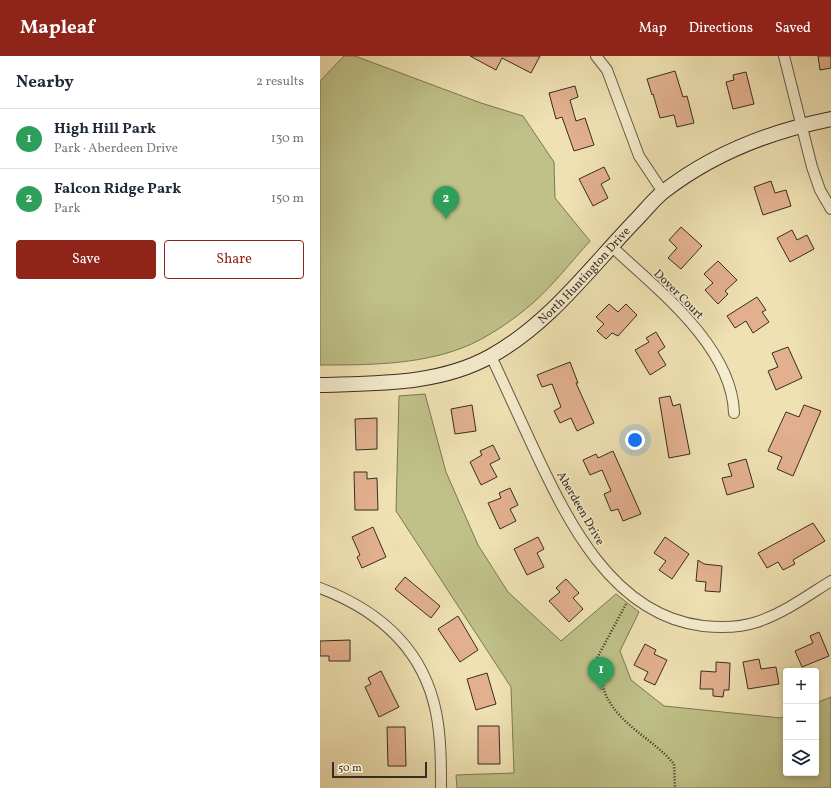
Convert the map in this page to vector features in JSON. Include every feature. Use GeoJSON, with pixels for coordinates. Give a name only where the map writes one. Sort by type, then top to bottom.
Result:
{"type":"FeatureCollection","features":[{"type":"Feature","properties":{"kind":"street"},"geometry":{"type":"LineString","coordinates":[[596,56],[607,70],[639,156],[663,192]]}},
{"type":"Feature","properties":{"kind":"street"},"geometry":{"type":"LineString","coordinates":[[784,56],[812,167],[820,190],[831,209]]}},
{"type":"Feature","properties":{"kind":"street","name":"North Huntington Drive"},"geometry":{"type":"LineString","coordinates":[[320,385],[403,382],[431,377],[463,368],[491,356],[536,325],[663,192],[714,159],[760,139],[801,125],[831,119]]}},
{"type":"Feature","properties":{"kind":"street","name":"Dover Court"},"geometry":{"type":"LineString","coordinates":[[611,246],[689,319],[712,351],[726,377],[734,398],[734,413]]}},
{"type":"Feature","properties":{"kind":"street","name":"Aberdeen Drive"},"geometry":{"type":"LineString","coordinates":[[491,356],[556,496],[576,532],[602,568],[631,595],[657,611],[676,620],[710,627],[733,627],[756,622],[779,613],[831,581]]}},
{"type":"Feature","properties":{"kind":"street"},"geometry":{"type":"LineString","coordinates":[[320,588],[346,597],[385,624],[398,638],[418,665],[430,690],[436,712],[439,738],[441,788]]}},
{"type":"Feature","properties":{"kind":"path"},"geometry":{"type":"LineString","coordinates":[[631,595],[596,660],[609,701],[626,722],[663,750],[674,764],[675,788]]}},
{"type":"Feature","properties":{"kind":"green space"},"geometry":{"type":"Polygon","coordinates":[[[344,56],[355,56],[481,103],[523,116],[554,162],[555,198],[590,241],[556,280],[534,302],[500,328],[462,348],[445,354],[410,361],[356,365],[320,365],[320,81],[344,56]]]}},
{"type":"Feature","properties":{"kind":"green space"},"geometry":{"type":"Polygon","coordinates":[[[425,394],[446,472],[478,545],[508,592],[561,641],[616,594],[639,612],[620,651],[631,680],[664,706],[781,718],[783,717],[783,776],[819,776],[819,702],[831,697],[831,788],[457,788],[456,775],[514,773],[511,687],[396,511],[399,396],[425,394]]]}},
{"type":"Feature","properties":{"kind":"building"},"geometry":{"type":"Polygon","coordinates":[[[470,56],[540,56],[531,73],[502,58],[496,70],[470,56]]]}},
{"type":"Feature","properties":{"kind":"building"},"geometry":{"type":"Polygon","coordinates":[[[818,56],[831,56],[831,68],[820,70],[818,56]]]}},
{"type":"Feature","properties":{"kind":"building"},"geometry":{"type":"Polygon","coordinates":[[[675,71],[683,97],[687,96],[694,123],[677,127],[674,115],[660,118],[647,79],[675,71]]]}},
{"type":"Feature","properties":{"kind":"building"},"geometry":{"type":"Polygon","coordinates":[[[746,72],[754,104],[733,109],[726,82],[734,80],[733,75],[746,72]]]}},
{"type":"Feature","properties":{"kind":"building"},"geometry":{"type":"Polygon","coordinates":[[[575,86],[578,97],[570,100],[576,121],[585,118],[594,145],[574,151],[562,117],[556,119],[549,93],[575,86]]]}},
{"type":"Feature","properties":{"kind":"building"},"geometry":{"type":"Polygon","coordinates":[[[604,167],[610,179],[601,184],[608,198],[593,206],[579,179],[604,167]]]}},
{"type":"Feature","properties":{"kind":"building"},"geometry":{"type":"Polygon","coordinates":[[[771,181],[775,193],[786,190],[791,206],[763,215],[754,187],[771,181]]]}},
{"type":"Feature","properties":{"kind":"building"},"geometry":{"type":"Polygon","coordinates":[[[681,227],[702,246],[681,269],[668,258],[677,248],[669,240],[681,227]]]}},
{"type":"Feature","properties":{"kind":"building"},"geometry":{"type":"Polygon","coordinates":[[[792,230],[797,240],[807,235],[814,249],[790,262],[777,238],[792,230]]]}},
{"type":"Feature","properties":{"kind":"building"},"geometry":{"type":"Polygon","coordinates":[[[718,261],[737,280],[725,291],[728,294],[718,304],[705,290],[713,283],[704,274],[718,261]]]}},
{"type":"Feature","properties":{"kind":"building"},"geometry":{"type":"Polygon","coordinates":[[[757,297],[766,310],[762,312],[769,322],[753,333],[746,321],[735,328],[727,316],[757,297]]]}},
{"type":"Feature","properties":{"kind":"building"},"geometry":{"type":"Polygon","coordinates":[[[609,304],[618,312],[626,304],[637,315],[618,336],[612,333],[606,339],[597,331],[604,324],[596,317],[609,304]]]}},
{"type":"Feature","properties":{"kind":"building"},"geometry":{"type":"Polygon","coordinates":[[[656,332],[665,347],[658,352],[666,365],[650,375],[635,350],[649,342],[646,338],[656,332]]]}},
{"type":"Feature","properties":{"kind":"building"},"geometry":{"type":"Polygon","coordinates":[[[788,347],[802,378],[776,390],[768,371],[778,367],[772,353],[788,347]]]}},
{"type":"Feature","properties":{"kind":"building"},"geometry":{"type":"Polygon","coordinates":[[[570,362],[578,383],[576,383],[594,423],[577,431],[571,418],[560,423],[554,411],[561,407],[552,384],[542,387],[537,375],[570,362]]]}},
{"type":"Feature","properties":{"kind":"building"},"geometry":{"type":"Polygon","coordinates":[[[670,396],[673,406],[680,404],[690,454],[669,458],[659,398],[670,396]]]}},
{"type":"Feature","properties":{"kind":"building"},"geometry":{"type":"Polygon","coordinates":[[[472,405],[476,431],[455,434],[451,409],[472,405]]]}},
{"type":"Feature","properties":{"kind":"building"},"geometry":{"type":"Polygon","coordinates":[[[804,405],[821,411],[793,476],[777,469],[782,457],[768,451],[786,412],[799,417],[804,405]]]}},
{"type":"Feature","properties":{"kind":"building"},"geometry":{"type":"Polygon","coordinates":[[[377,418],[377,449],[356,450],[355,419],[377,418]]]}},
{"type":"Feature","properties":{"kind":"building"},"geometry":{"type":"Polygon","coordinates":[[[493,445],[500,459],[490,464],[497,477],[481,485],[470,462],[482,455],[480,451],[493,445]]]}},
{"type":"Feature","properties":{"kind":"building"},"geometry":{"type":"Polygon","coordinates":[[[613,451],[641,514],[623,521],[618,509],[611,511],[604,494],[611,491],[602,470],[590,475],[583,460],[596,454],[598,458],[613,451]]]}},
{"type":"Feature","properties":{"kind":"building"},"geometry":{"type":"Polygon","coordinates":[[[746,459],[754,487],[727,495],[722,478],[732,476],[728,464],[746,459]]]}},
{"type":"Feature","properties":{"kind":"building"},"geometry":{"type":"Polygon","coordinates":[[[354,472],[367,472],[367,479],[377,478],[378,510],[355,510],[354,472]]]}},
{"type":"Feature","properties":{"kind":"building"},"geometry":{"type":"Polygon","coordinates":[[[510,488],[518,505],[510,509],[516,521],[500,529],[488,503],[501,498],[499,493],[510,488]]]}},
{"type":"Feature","properties":{"kind":"building"},"geometry":{"type":"Polygon","coordinates":[[[813,523],[825,541],[793,560],[795,564],[783,570],[778,562],[767,568],[758,553],[813,523]]]}},
{"type":"Feature","properties":{"kind":"building"},"geometry":{"type":"Polygon","coordinates":[[[373,527],[386,557],[362,568],[357,557],[360,555],[352,537],[373,527]]]}},
{"type":"Feature","properties":{"kind":"building"},"geometry":{"type":"Polygon","coordinates":[[[538,537],[544,549],[537,553],[544,567],[527,575],[514,549],[538,537]]]}},
{"type":"Feature","properties":{"kind":"building"},"geometry":{"type":"Polygon","coordinates":[[[665,537],[689,554],[672,579],[659,570],[666,561],[654,553],[665,537]]]}},
{"type":"Feature","properties":{"kind":"building"},"geometry":{"type":"Polygon","coordinates":[[[698,560],[704,564],[722,566],[720,592],[705,591],[706,582],[696,581],[698,560]]]}},
{"type":"Feature","properties":{"kind":"building"},"geometry":{"type":"Polygon","coordinates":[[[405,577],[440,606],[431,618],[395,589],[405,577]]]}},
{"type":"Feature","properties":{"kind":"building"},"geometry":{"type":"Polygon","coordinates":[[[566,579],[579,593],[573,598],[583,609],[569,622],[549,601],[560,592],[556,588],[566,579]]]}},
{"type":"Feature","properties":{"kind":"building"},"geometry":{"type":"Polygon","coordinates":[[[458,616],[478,650],[460,662],[438,629],[458,616]]]}},
{"type":"Feature","properties":{"kind":"building"},"geometry":{"type":"Polygon","coordinates":[[[819,632],[829,656],[802,667],[795,651],[813,643],[810,636],[819,632]]]}},
{"type":"Feature","properties":{"kind":"building"},"geometry":{"type":"Polygon","coordinates":[[[350,640],[350,661],[329,661],[329,656],[320,656],[320,641],[350,640]]]}},
{"type":"Feature","properties":{"kind":"building"},"geometry":{"type":"Polygon","coordinates":[[[645,644],[656,650],[654,654],[667,660],[655,685],[644,680],[648,672],[634,665],[645,644]]]}},
{"type":"Feature","properties":{"kind":"building"},"geometry":{"type":"Polygon","coordinates":[[[759,659],[761,669],[776,667],[779,684],[748,689],[743,662],[759,659]]]}},
{"type":"Feature","properties":{"kind":"building"},"geometry":{"type":"Polygon","coordinates":[[[716,662],[730,663],[729,690],[724,690],[723,697],[713,696],[713,689],[700,689],[701,671],[716,672],[716,662]]]}},
{"type":"Feature","properties":{"kind":"building"},"geometry":{"type":"Polygon","coordinates":[[[381,671],[399,707],[379,717],[365,687],[371,684],[368,678],[381,671]]]}},
{"type":"Feature","properties":{"kind":"building"},"geometry":{"type":"Polygon","coordinates":[[[487,673],[496,704],[476,710],[467,679],[487,673]]]}},
{"type":"Feature","properties":{"kind":"building"},"geometry":{"type":"Polygon","coordinates":[[[478,726],[499,726],[500,764],[478,764],[478,726]]]}},
{"type":"Feature","properties":{"kind":"building"},"geometry":{"type":"Polygon","coordinates":[[[387,727],[405,727],[406,766],[388,766],[387,727]]]}},
{"type":"Feature","properties":{"kind":"place","name":"Falcon Ridge Park"},"geometry":{"type":"Point","coordinates":[446,219]}},
{"type":"Feature","properties":{"kind":"place","name":"High Hill Park"},"geometry":{"type":"Point","coordinates":[601,690]}}]}
